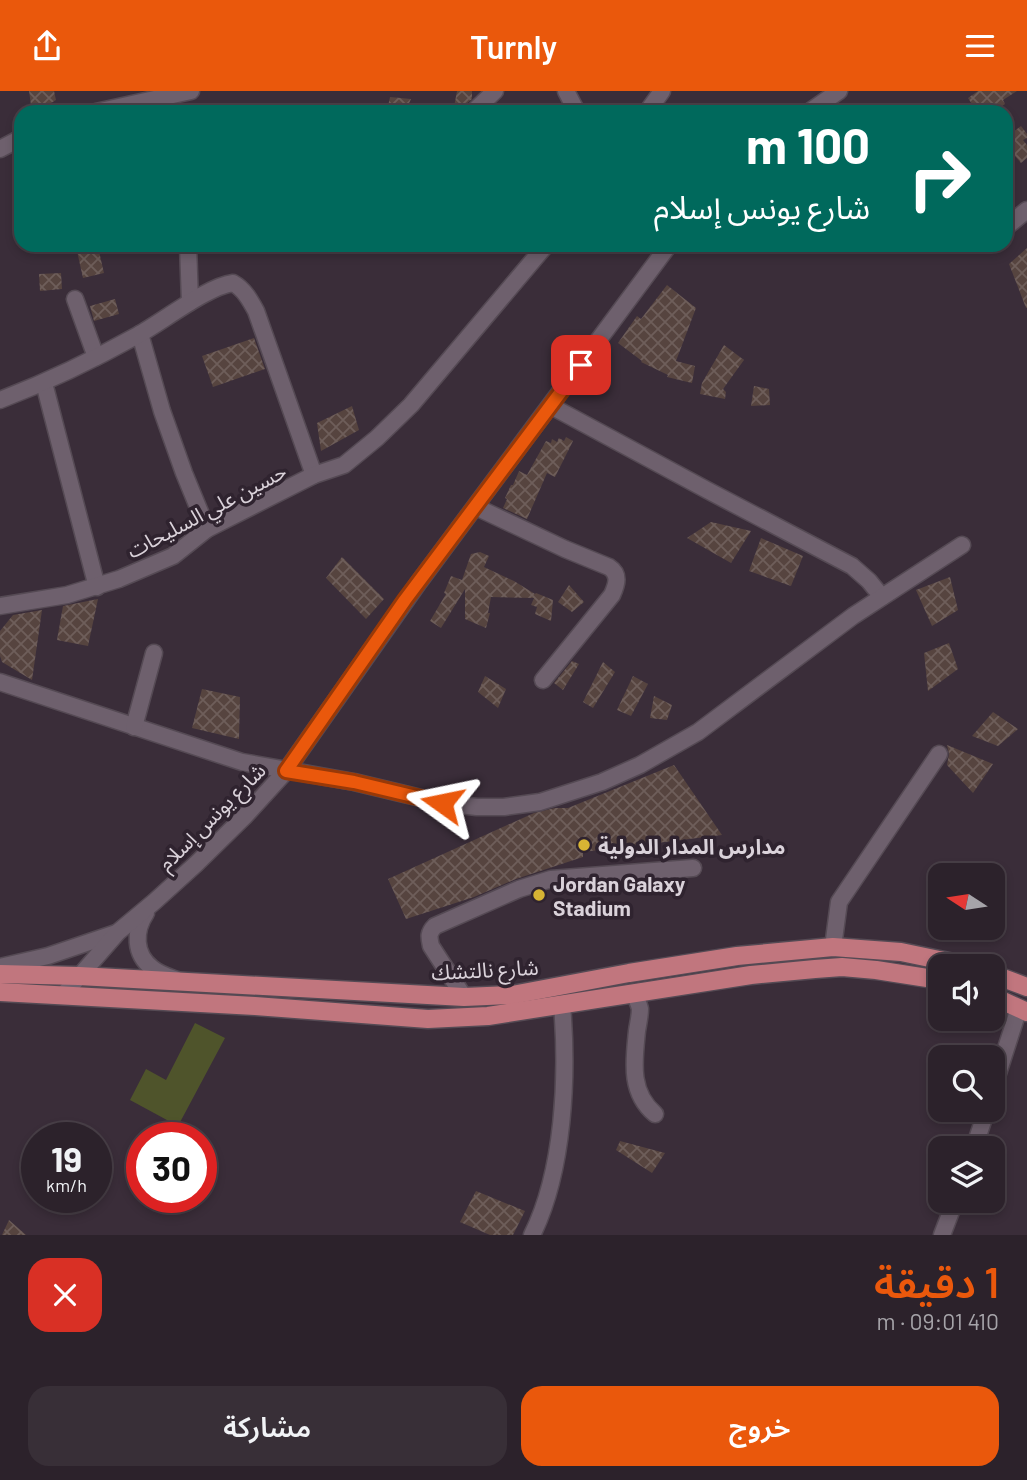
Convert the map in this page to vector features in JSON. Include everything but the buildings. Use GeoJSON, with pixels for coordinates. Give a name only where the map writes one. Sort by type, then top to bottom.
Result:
{"type":"FeatureCollection","features":[{"type":"Feature","properties":{"kind":"main road","name":"شارع نالتشك"},"geometry":{"type":"LineString","coordinates":[[0,974],[464,997],[512,995],[737,956],[832,947],[901,952],[928,958]]}},
{"type":"Feature","properties":{"kind":"main road","name":"شارع نالتشك"},"geometry":{"type":"LineString","coordinates":[[0,992],[428,1019],[488,1016],[762,974],[842,967],[876,969],[928,978]]}},
{"type":"Feature","properties":{"kind":"main road"},"geometry":{"type":"LineString","coordinates":[[1005,979],[1027,987]]}},
{"type":"Feature","properties":{"kind":"main road"},"geometry":{"type":"LineString","coordinates":[[1005,1002],[1023,1010]]}},
{"type":"Feature","properties":{"kind":"street"},"geometry":{"type":"LineString","coordinates":[[128,105],[191,91]]}},
{"type":"Feature","properties":{"kind":"street"},"geometry":{"type":"LineString","coordinates":[[480,105],[495,91]]}},
{"type":"Feature","properties":{"kind":"street"},"geometry":{"type":"LineString","coordinates":[[819,105],[839,91]]}},
{"type":"Feature","properties":{"kind":"street"},"geometry":{"type":"LineString","coordinates":[[1013,221],[1027,210]]}},
{"type":"Feature","properties":{"kind":"street"},"geometry":{"type":"LineString","coordinates":[[188,252],[190,303]]}},
{"type":"Feature","properties":{"kind":"street","name":"حسين علي السليحات"},"geometry":{"type":"LineString","coordinates":[[0,606],[67,596],[119,579],[173,556],[207,529],[314,475],[344,465],[411,405],[539,252]]}},
{"type":"Feature","properties":{"kind":"street","name":"شارع يونس إسلام"},"geometry":{"type":"LineString","coordinates":[[62,995],[118,932],[154,902],[244,817],[286,771],[379,636],[664,252]]}},
{"type":"Feature","properties":{"kind":"street"},"geometry":{"type":"LineString","coordinates":[[0,400],[44,383],[96,357],[218,287],[233,283],[251,302],[260,321],[314,475]]}},
{"type":"Feature","properties":{"kind":"street"},"geometry":{"type":"LineString","coordinates":[[75,299],[96,357]]}},
{"type":"Feature","properties":{"kind":"street"},"geometry":{"type":"LineString","coordinates":[[139,334],[162,411],[207,529]]}},
{"type":"Feature","properties":{"kind":"street"},"geometry":{"type":"LineString","coordinates":[[44,383],[97,587]]}},
{"type":"Feature","properties":{"kind":"street"},"geometry":{"type":"LineString","coordinates":[[551,406],[852,566],[883,597]]}},
{"type":"Feature","properties":{"kind":"street"},"geometry":{"type":"LineString","coordinates":[[476,507],[609,567],[617,576],[612,595],[543,680]]}},
{"type":"Feature","properties":{"kind":"street"},"geometry":{"type":"LineString","coordinates":[[0,683],[242,762],[345,780],[442,803],[504,807],[552,799],[602,782],[640,765],[698,732],[853,616],[962,545]]}},
{"type":"Feature","properties":{"kind":"street"},"geometry":{"type":"LineString","coordinates":[[134,727],[153,653]]}},
{"type":"Feature","properties":{"kind":"street"},"geometry":{"type":"LineString","coordinates":[[832,947],[839,902],[939,754]]}},
{"type":"Feature","properties":{"kind":"street"},"geometry":{"type":"LineString","coordinates":[[464,997],[431,946],[430,931],[435,926],[519,889],[551,879],[693,869]]}},
{"type":"Feature","properties":{"kind":"street"},"geometry":{"type":"LineString","coordinates":[[154,902],[138,929],[138,946],[150,966],[179,981]]}},
{"type":"Feature","properties":{"kind":"street"},"geometry":{"type":"LineString","coordinates":[[0,967],[48,956],[118,932]]}},
{"type":"Feature","properties":{"kind":"street"},"geometry":{"type":"LineString","coordinates":[[634,993],[640,1008],[635,1049],[635,1079],[639,1095],[655,1114]]}},
{"type":"Feature","properties":{"kind":"street"},"geometry":{"type":"LineString","coordinates":[[532,1235],[554,1172],[559,1139],[566,1047],[562,1005]]}},
{"type":"Feature","properties":{"kind":"street"},"geometry":{"type":"LineString","coordinates":[[1005,1058],[1023,1010]]}},
{"type":"Feature","properties":{"kind":"street"},"geometry":{"type":"LineString","coordinates":[[942,1235],[950,1213]]}},
{"type":"Feature","properties":{"kind":"green space"},"geometry":{"type":"Polygon","coordinates":[[[195,1023],[225,1038],[180,1122],[171,1122],[130,1100],[146,1069],[166,1080],[195,1023]]]}},
{"type":"Feature","properties":{"kind":"place","name":"مدارس المدار الدولية"},"geometry":{"type":"Point","coordinates":[584,845]}},
{"type":"Feature","properties":{"kind":"place","name":"Jordan Galaxy Stadium"},"geometry":{"type":"Point","coordinates":[539,895]}},
{"type":"Feature","properties":{"kind":"route"},"geometry":{"type":"LineString","coordinates":[[442,803],[354,782],[286,771],[405,600],[581,365]]}}]}
